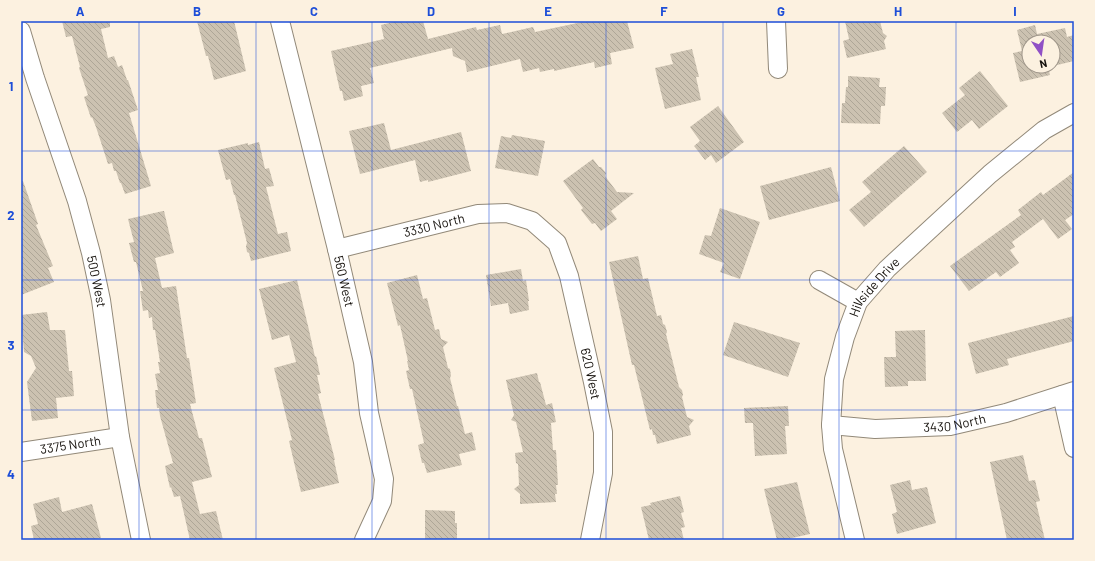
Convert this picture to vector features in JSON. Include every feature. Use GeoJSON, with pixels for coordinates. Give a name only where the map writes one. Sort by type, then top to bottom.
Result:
{"type":"FeatureCollection","features":[{"type":"Feature","properties":{"kind":"street","name":"560 West"},"geometry":{"type":"LineString","coordinates":[[280,21],[364,362],[369,414],[384,479],[382,501],[364,540]]}},
{"type":"Feature","properties":{"kind":"street"},"geometry":{"type":"LineString","coordinates":[[776,21],[778,69]]}},
{"type":"Feature","properties":{"kind":"street","name":"500 West"},"geometry":{"type":"LineString","coordinates":[[21,31],[34,78],[77,201],[91,254],[101,300],[120,437],[141,540]]}},
{"type":"Feature","properties":{"kind":"street","name":"Hillside Drive"},"geometry":{"type":"LineString","coordinates":[[855,540],[833,449],[831,424],[834,379],[845,337],[858,302],[887,269],[990,174],[1044,130],[1074,113]]}},
{"type":"Feature","properties":{"kind":"street","name":"3330 North"},"geometry":{"type":"LineString","coordinates":[[337,249],[478,214],[507,213],[532,221]]}},
{"type":"Feature","properties":{"kind":"street","name":"620 West"},"geometry":{"type":"LineString","coordinates":[[532,221],[557,243],[570,276],[603,432],[603,473],[590,540]]}},
{"type":"Feature","properties":{"kind":"street"},"geometry":{"type":"LineString","coordinates":[[819,280],[858,302]]}},
{"type":"Feature","properties":{"kind":"street"},"geometry":{"type":"LineString","coordinates":[[1068,393],[1074,448]]}},
{"type":"Feature","properties":{"kind":"street","name":"3430 North"},"geometry":{"type":"LineString","coordinates":[[831,424],[875,429],[950,426],[1006,413],[1068,393]]}},
{"type":"Feature","properties":{"kind":"street","name":"3375 North"},"geometry":{"type":"LineString","coordinates":[[21,452],[120,437]]}},
{"type":"Feature","properties":{"kind":"building"},"geometry":{"type":"Polygon","coordinates":[[[62,21],[110,21],[110,27],[101,29],[108,58],[114,56],[118,67],[122,65],[128,80],[138,110],[129,113],[151,186],[125,194],[116,171],[114,171],[112,163],[108,164],[84,97],[88,95],[79,68],[72,36],[66,37],[62,21]]]}},
{"type":"Feature","properties":{"kind":"building"},"geometry":{"type":"Polygon","coordinates":[[[197,21],[234,21],[246,71],[214,80],[197,21]]]}},
{"type":"Feature","properties":{"kind":"building"},"geometry":{"type":"Polygon","coordinates":[[[397,21],[423,21],[428,39],[476,27],[477,30],[500,25],[502,34],[533,27],[535,32],[587,21],[627,21],[634,48],[610,53],[612,64],[595,68],[594,62],[554,71],[554,69],[540,72],[539,68],[523,72],[520,59],[467,72],[465,61],[453,56],[452,48],[370,68],[374,83],[361,86],[363,96],[344,101],[342,91],[340,91],[331,51],[384,39],[381,25],[397,21]]]}},
{"type":"Feature","properties":{"kind":"building"},"geometry":{"type":"Polygon","coordinates":[[[845,21],[880,21],[883,33],[887,36],[884,41],[886,49],[847,58],[843,41],[849,39],[845,21]]]}},
{"type":"Feature","properties":{"kind":"building"},"geometry":{"type":"Polygon","coordinates":[[[1035,25],[1037,34],[1021,34],[1021,47],[1017,30],[1035,25]]]}},
{"type":"Feature","properties":{"kind":"building"},"geometry":{"type":"Polygon","coordinates":[[[1065,28],[1067,37],[1074,35],[1074,61],[1061,64],[1061,34],[1037,34],[1065,28]]]}},
{"type":"Feature","properties":{"kind":"building"},"geometry":{"type":"Polygon","coordinates":[[[692,49],[699,77],[696,77],[701,100],[665,109],[655,68],[673,64],[670,54],[692,49]]]}},
{"type":"Feature","properties":{"kind":"building"},"geometry":{"type":"Polygon","coordinates":[[[1021,51],[1021,74],[1050,75],[1020,82],[1013,53],[1021,51]]]}},
{"type":"Feature","properties":{"kind":"building"},"geometry":{"type":"Polygon","coordinates":[[[980,71],[1008,106],[979,129],[972,120],[957,132],[942,113],[965,95],[959,88],[980,71]]]}},
{"type":"Feature","properties":{"kind":"building"},"geometry":{"type":"Polygon","coordinates":[[[848,76],[880,78],[879,87],[886,87],[885,106],[881,106],[880,124],[841,123],[842,103],[845,103],[846,87],[848,87],[848,76]]]}},
{"type":"Feature","properties":{"kind":"building"},"geometry":{"type":"Polygon","coordinates":[[[718,106],[744,142],[716,163],[711,155],[705,160],[694,146],[700,141],[690,127],[718,106]]]}},
{"type":"Feature","properties":{"kind":"building"},"geometry":{"type":"Polygon","coordinates":[[[384,123],[391,150],[461,132],[471,171],[428,182],[428,180],[420,182],[415,160],[360,174],[349,131],[384,123]]]}},
{"type":"Feature","properties":{"kind":"building"},"geometry":{"type":"Polygon","coordinates":[[[512,135],[545,141],[538,176],[495,168],[501,136],[511,138],[512,135]]]}},
{"type":"Feature","properties":{"kind":"building"},"geometry":{"type":"Polygon","coordinates":[[[259,142],[265,169],[269,168],[274,186],[266,187],[278,234],[287,232],[291,251],[251,261],[249,253],[247,252],[247,243],[235,195],[230,179],[226,180],[218,150],[259,142]]]}},
{"type":"Feature","properties":{"kind":"building"},"geometry":{"type":"Polygon","coordinates":[[[904,146],[927,172],[864,227],[849,210],[871,192],[862,182],[904,146]]]}},
{"type":"Feature","properties":{"kind":"building"},"geometry":{"type":"Polygon","coordinates":[[[593,159],[606,173],[605,176],[617,192],[634,193],[611,211],[617,219],[601,231],[595,223],[592,224],[581,210],[583,208],[563,181],[593,159]]]}},
{"type":"Feature","properties":{"kind":"building"},"geometry":{"type":"Polygon","coordinates":[[[831,167],[840,201],[769,220],[760,186],[831,167]]]}},
{"type":"Feature","properties":{"kind":"building"},"geometry":{"type":"Polygon","coordinates":[[[1074,172],[1074,214],[1065,220],[1072,229],[1058,239],[1043,219],[1012,242],[1015,247],[1010,250],[1019,263],[1000,277],[996,272],[969,291],[950,266],[1021,215],[1018,210],[1041,192],[1043,195],[1074,172]]]}},
{"type":"Feature","properties":{"kind":"building"},"geometry":{"type":"Polygon","coordinates":[[[21,181],[23,181],[38,224],[36,225],[53,266],[48,268],[54,282],[21,295],[21,181]]]}},
{"type":"Feature","properties":{"kind":"building"},"geometry":{"type":"Polygon","coordinates":[[[720,208],[760,222],[740,279],[720,272],[724,263],[699,254],[705,235],[711,236],[720,208]]]}},
{"type":"Feature","properties":{"kind":"building"},"geometry":{"type":"Polygon","coordinates":[[[164,211],[174,253],[155,258],[162,288],[176,286],[187,358],[189,358],[196,403],[190,404],[199,438],[202,438],[212,477],[192,482],[200,514],[216,511],[223,540],[190,540],[180,496],[174,497],[171,487],[170,488],[165,466],[173,463],[159,408],[157,408],[155,390],[158,390],[155,374],[160,373],[158,362],[160,362],[155,330],[153,330],[152,317],[149,318],[148,310],[143,311],[140,291],[143,291],[136,262],[134,262],[129,243],[134,242],[128,219],[164,211]]]}},
{"type":"Feature","properties":{"kind":"building"},"geometry":{"type":"Polygon","coordinates":[[[638,256],[643,279],[648,278],[657,316],[661,315],[663,324],[665,325],[679,387],[682,390],[682,397],[687,417],[694,420],[689,426],[691,435],[657,444],[652,429],[650,430],[634,365],[632,365],[609,262],[638,256]]]}},
{"type":"Feature","properties":{"kind":"building"},"geometry":{"type":"Polygon","coordinates":[[[521,269],[523,281],[526,280],[529,310],[510,314],[508,303],[491,306],[486,275],[521,269]]]}},
{"type":"Feature","properties":{"kind":"building"},"geometry":{"type":"Polygon","coordinates":[[[417,275],[423,299],[427,298],[435,330],[439,329],[441,339],[448,342],[443,347],[448,368],[450,369],[450,378],[457,406],[465,434],[472,432],[476,450],[459,454],[462,465],[427,473],[424,463],[422,463],[418,445],[424,443],[412,389],[410,389],[406,371],[409,370],[408,361],[400,325],[398,326],[387,283],[417,275]]]}},
{"type":"Feature","properties":{"kind":"building"},"geometry":{"type":"Polygon","coordinates":[[[297,280],[320,375],[317,375],[321,393],[318,394],[335,460],[339,483],[301,492],[289,441],[292,440],[274,368],[296,362],[289,335],[272,340],[259,289],[297,280]]]}},
{"type":"Feature","properties":{"kind":"building"},"geometry":{"type":"Polygon","coordinates":[[[47,312],[50,330],[65,330],[69,371],[72,371],[74,396],[56,398],[58,418],[32,421],[27,382],[36,368],[31,356],[24,352],[21,315],[47,312]]]}},
{"type":"Feature","properties":{"kind":"building"},"geometry":{"type":"Polygon","coordinates":[[[1074,316],[1074,341],[1007,359],[1009,365],[976,374],[968,343],[1074,316]]]}},
{"type":"Feature","properties":{"kind":"building"},"geometry":{"type":"Polygon","coordinates":[[[734,322],[800,343],[788,377],[723,355],[734,322]]]}},
{"type":"Feature","properties":{"kind":"building"},"geometry":{"type":"Polygon","coordinates":[[[925,330],[926,381],[908,381],[908,386],[885,387],[884,357],[896,357],[895,331],[925,330]]]}},
{"type":"Feature","properties":{"kind":"building"},"geometry":{"type":"Polygon","coordinates":[[[537,373],[546,405],[552,403],[556,422],[551,423],[553,450],[556,450],[558,485],[556,485],[556,502],[520,504],[520,494],[514,489],[519,485],[518,464],[516,463],[515,453],[523,452],[516,422],[511,420],[514,415],[506,380],[537,373]]]}},
{"type":"Feature","properties":{"kind":"building"},"geometry":{"type":"Polygon","coordinates":[[[788,406],[789,426],[785,426],[787,454],[755,456],[753,423],[745,423],[744,408],[788,406]]]}},
{"type":"Feature","properties":{"kind":"building"},"geometry":{"type":"Polygon","coordinates":[[[1023,455],[1029,481],[1035,480],[1040,501],[1036,502],[1045,540],[1007,540],[990,462],[1023,455]]]}},
{"type":"Feature","properties":{"kind":"building"},"geometry":{"type":"Polygon","coordinates":[[[910,480],[912,490],[927,487],[936,523],[897,534],[892,514],[897,512],[890,485],[910,480]]]}},
{"type":"Feature","properties":{"kind":"building"},"geometry":{"type":"Polygon","coordinates":[[[797,482],[810,534],[777,540],[764,489],[797,482]]]}},
{"type":"Feature","properties":{"kind":"building"},"geometry":{"type":"Polygon","coordinates":[[[680,496],[684,512],[681,513],[685,527],[681,528],[684,540],[649,540],[641,507],[651,505],[650,503],[680,496]]]}},
{"type":"Feature","properties":{"kind":"building"},"geometry":{"type":"Polygon","coordinates":[[[59,497],[62,512],[92,504],[101,538],[92,540],[34,540],[31,526],[38,524],[33,504],[59,497]]]}},
{"type":"Feature","properties":{"kind":"building"},"geometry":{"type":"Polygon","coordinates":[[[425,510],[455,511],[457,540],[425,540],[425,510]]]}}]}
